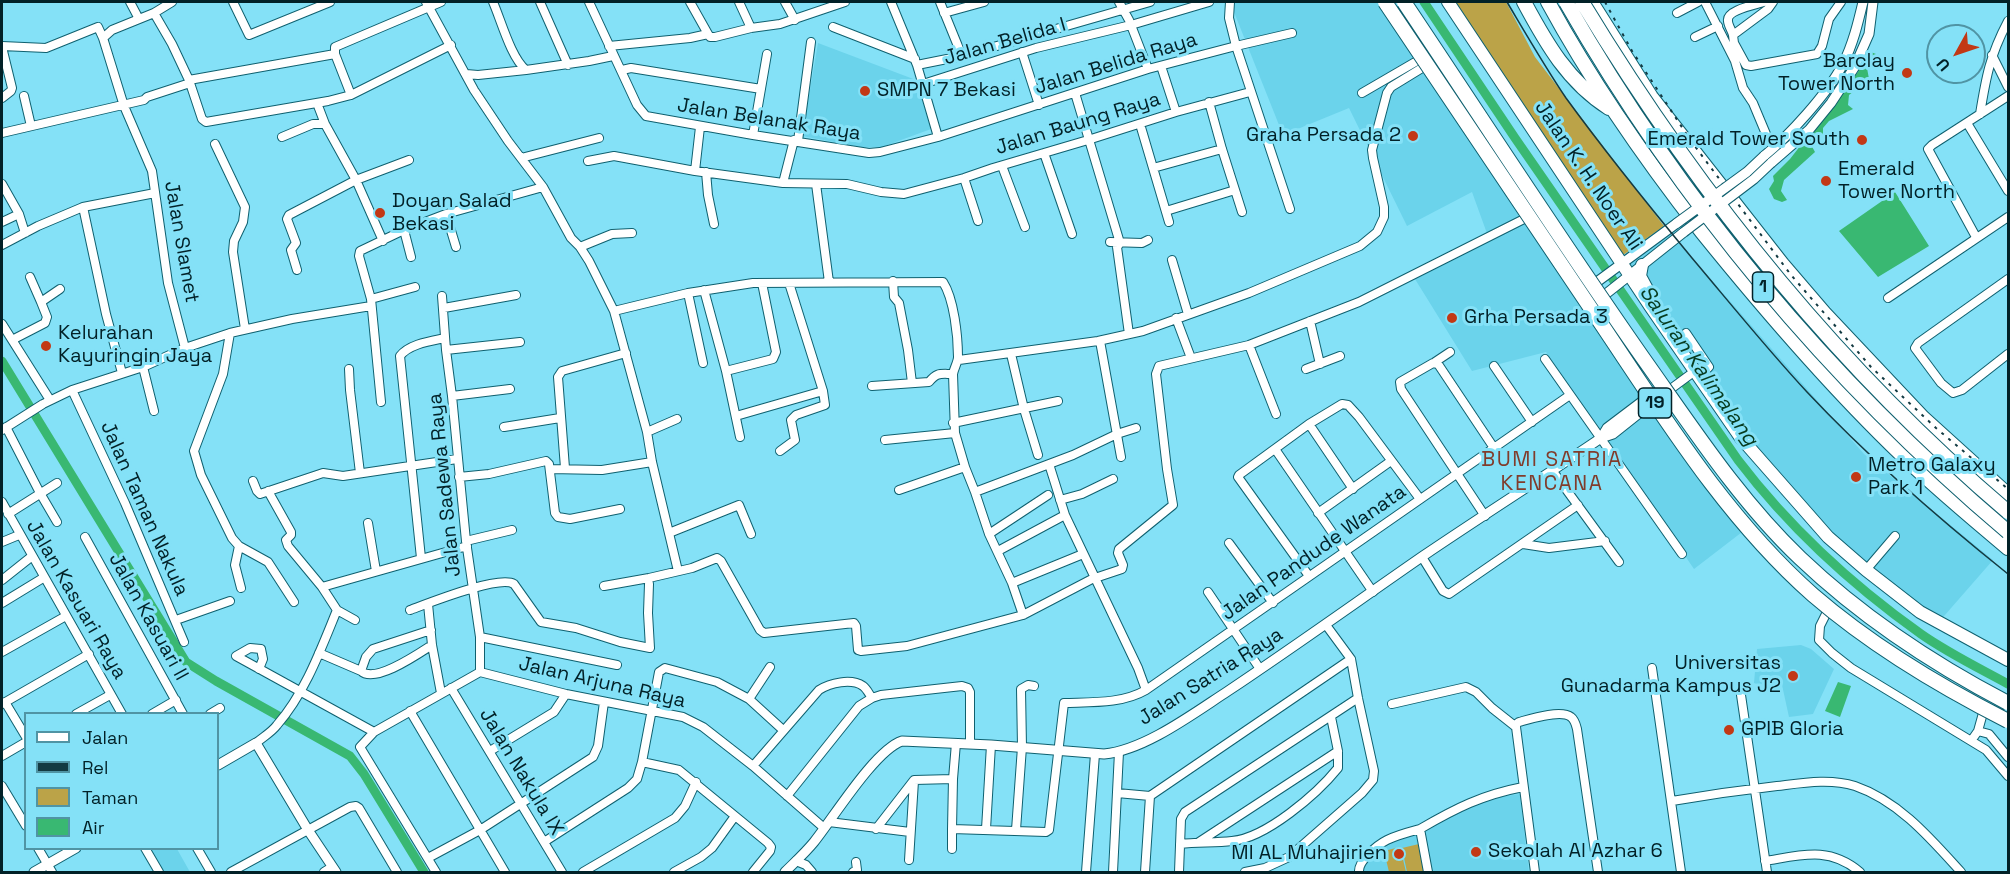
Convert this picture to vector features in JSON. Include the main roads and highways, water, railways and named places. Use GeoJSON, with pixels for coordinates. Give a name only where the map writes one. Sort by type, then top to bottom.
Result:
{"type":"FeatureCollection","features":[{"type":"Feature","properties":{"kind":"highway","name":"19"},"geometry":{"type":"LineString","coordinates":[[1385,2],[1670,425],[1720,495],[1747,527],[1813,595],[1859,632],[1911,668],[2008,722]]}},
{"type":"Feature","properties":{"kind":"highway","name":"19"},"geometry":{"type":"LineString","coordinates":[[1404,2],[1627,334],[1725,473],[1764,521],[1799,557],[1877,624],[1975,686],[2008,703]]}},
{"type":"Feature","properties":{"kind":"highway"},"geometry":{"type":"LineString","coordinates":[[1524,2],[1544,40],[1569,74],[1584,90],[1613,110]]}},
{"type":"Feature","properties":{"kind":"highway","name":"1"},"geometry":{"type":"LineString","coordinates":[[1548,2],[1613,110],[1671,191],[1755,298],[1799,349],[1903,456],[2008,548]]}},
{"type":"Feature","properties":{"kind":"highway","name":"1"},"geometry":{"type":"LineString","coordinates":[[1566,2],[1672,168],[1712,224],[1774,300],[1818,351],[1918,453],[2008,532]]}},
{"type":"Feature","properties":{"kind":"highway","name":"1"},"geometry":{"type":"LineString","coordinates":[[1582,2],[1639,94],[1679,152],[1787,290],[1903,415],[1949,460],[2008,512]]}},
{"type":"Feature","properties":{"kind":"highway","name":"1"},"geometry":{"type":"LineString","coordinates":[[1591,2],[1651,97],[1782,264],[1873,367],[1923,418],[2008,495]]}},
{"type":"Feature","properties":{"kind":"main road"},"geometry":{"type":"LineString","coordinates":[[1378,2],[1621,360],[1718,495],[1746,529],[1778,564],[1828,610],[1888,657],[1932,685],[2008,726]]}},
{"type":"Feature","properties":{"kind":"main road","name":"Jalan K. H. Noer Ali"},"geometry":{"type":"LineString","coordinates":[[1448,2],[1627,277],[1650,306],[1741,438],[1828,537],[1866,570],[1920,612],[2008,660]]}},
{"type":"Feature","properties":{"kind":"main road"},"geometry":{"type":"LineString","coordinates":[[1552,259],[1572,268],[1591,287],[1622,344],[1621,360]]}},
{"type":"Feature","properties":{"kind":"main road"},"geometry":{"type":"LineString","coordinates":[[1641,265],[1640,276],[1646,288],[1650,306]]}},
{"type":"Feature","properties":{"kind":"water"},"geometry":{"type":"Polygon","coordinates":[[[1868,51],[1876,54],[1867,68],[1869,79],[1866,89],[1859,87],[1849,95],[1848,105],[1853,109],[1829,121],[1823,128],[1823,140],[1820,145],[1816,139],[1810,143],[1815,152],[1784,180],[1781,191],[1787,200],[1782,202],[1774,199],[1769,189],[1774,181],[1773,176],[1790,159],[1858,72],[1868,51]]]}},
{"type":"Feature","properties":{"kind":"water"},"geometry":{"type":"Polygon","coordinates":[[[1895,192],[1929,246],[1878,277],[1839,231],[1895,192]]]}},
{"type":"Feature","properties":{"kind":"water"},"geometry":{"type":"Polygon","coordinates":[[[1838,682],[1851,686],[1840,717],[1825,711],[1838,682]]]}},
{"type":"Feature","properties":{"kind":"waterway","name":"Saluran Kalimalang"},"geometry":{"type":"LineString","coordinates":[[1424,2],[1515,138],[1738,460],[1778,509],[1870,596],[1931,641],[2008,684]]}},
{"type":"Feature","properties":{"kind":"waterway"},"geometry":{"type":"LineString","coordinates":[[2,361],[186,662],[350,756],[364,774],[424,872]]}},
{"type":"Feature","properties":{"kind":"tram line"},"geometry":{"type":"LineString","coordinates":[[1507,2],[1558,86],[1597,139],[1676,238],[1778,359],[1807,392],[1879,464],[2008,574]]}},
{"type":"Feature","properties":{"kind":"railway"},"geometry":{"type":"LineString","coordinates":[[1605,2],[1632,51],[1691,141],[1791,275],[1871,367],[1936,428],[2008,489]]}},
{"type":"Feature","properties":{"kind":"place","name":"Barclay Tower North"},"geometry":{"type":"Point","coordinates":[1907,73]}},
{"type":"Feature","properties":{"kind":"place","name":"SMPN 7 Bekasi"},"geometry":{"type":"Point","coordinates":[865,91]}},
{"type":"Feature","properties":{"kind":"place","name":"Graha Persada 2"},"geometry":{"type":"Point","coordinates":[1413,136]}},
{"type":"Feature","properties":{"kind":"place","name":"Emerald Tower South"},"geometry":{"type":"Point","coordinates":[1862,140]}},
{"type":"Feature","properties":{"kind":"place","name":"Emerald Tower North"},"geometry":{"type":"Point","coordinates":[1826,181]}},
{"type":"Feature","properties":{"kind":"place","name":"Doyan Salad Bekasi"},"geometry":{"type":"Point","coordinates":[380,213]}},
{"type":"Feature","properties":{"kind":"place","name":"Grha Persada 3"},"geometry":{"type":"Point","coordinates":[1452,318]}},
{"type":"Feature","properties":{"kind":"place","name":"Kelurahan Kayuringin Jaya"},"geometry":{"type":"Point","coordinates":[46,346]}},
{"type":"Feature","properties":{"kind":"place","name":"Metro Galaxy Park 1"},"geometry":{"type":"Point","coordinates":[1856,477]}},
{"type":"Feature","properties":{"kind":"place","name":"Universitas Gunadarma Kampus J2"},"geometry":{"type":"Point","coordinates":[1793,676]}},
{"type":"Feature","properties":{"kind":"place","name":"GPIB Gloria"},"geometry":{"type":"Point","coordinates":[1729,730]}},
{"type":"Feature","properties":{"kind":"place","name":"Sekolah Al Azhar 6"},"geometry":{"type":"Point","coordinates":[1476,852]}},
{"type":"Feature","properties":{"kind":"place","name":"MI AL Muhajirien"},"geometry":{"type":"Point","coordinates":[1399,854]}},
{"type":"Feature","properties":{"kind":"district","name":"BUMI SATRIA KENCANA"},"geometry":{"type":"Point","coordinates":[1552,472]}}]}
